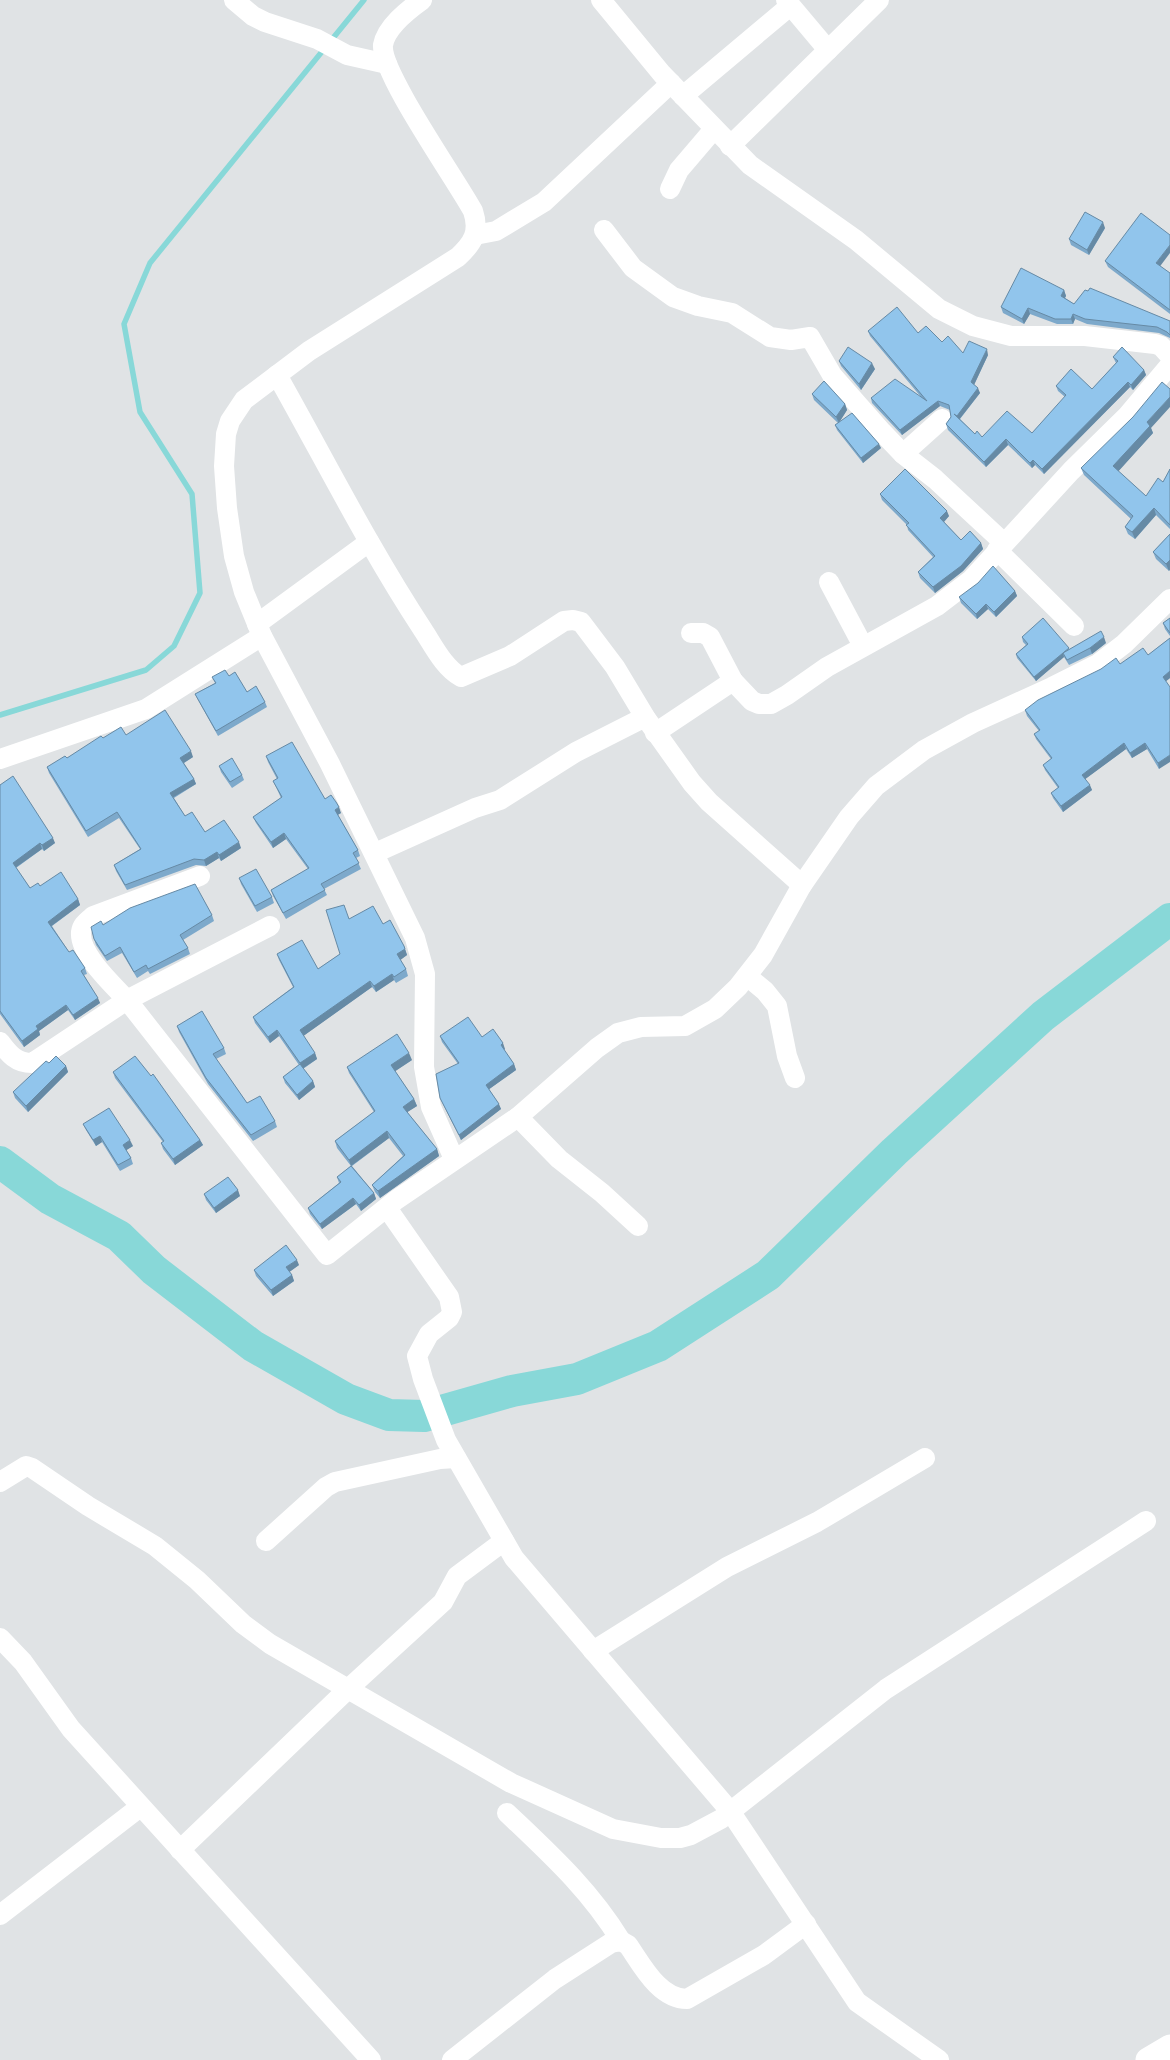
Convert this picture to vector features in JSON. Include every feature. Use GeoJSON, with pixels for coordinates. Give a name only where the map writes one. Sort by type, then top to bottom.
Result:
{"type":"FeatureCollection","features":[{"type":"Feature","properties":{"kind":"street"},"geometry":{"type":"LineString","coordinates":[[234,0],[253,16],[265,22],[317,39],[347,55],[387,64]]}},
{"type":"Feature","properties":{"kind":"street"},"geometry":{"type":"LineString","coordinates":[[422,0],[387,34],[383,54],[387,64],[473,211],[477,226],[475,235],[468,248],[458,257],[317,346],[244,400],[228,428],[224,447],[227,508],[234,556],[244,592],[260,630],[375,853],[415,938],[425,974],[424,1067],[431,1107],[454,1159]]}},
{"type":"Feature","properties":{"kind":"street"},"geometry":{"type":"LineString","coordinates":[[601,0],[677,89],[750,165],[874,255],[939,309],[973,326],[1011,336],[1085,336],[1155,344],[1162,346],[1170,356]]}},
{"type":"Feature","properties":{"kind":"street"},"geometry":{"type":"LineString","coordinates":[[730,146],[879,0]]}},
{"type":"Feature","properties":{"kind":"street"},"geometry":{"type":"LineString","coordinates":[[475,235],[496,231],[544,202],[677,89],[788,3],[828,50]]}},
{"type":"Feature","properties":{"kind":"street"},"geometry":{"type":"LineString","coordinates":[[670,189],[679,170],[714,129]]}},
{"type":"Feature","properties":{"kind":"street"},"geometry":{"type":"LineString","coordinates":[[604,230],[633,268],[673,297],[698,306],[732,313],[770,337],[791,340],[810,336],[837,381],[903,454],[935,479],[1074,626]]}},
{"type":"Feature","properties":{"kind":"street"},"geometry":{"type":"LineString","coordinates":[[691,633],[703,633],[710,637],[733,681],[752,701],[767,705],[787,695],[827,666],[937,606],[971,580],[1071,471],[1127,416],[1170,365]]}},
{"type":"Feature","properties":{"kind":"street"},"geometry":{"type":"LineString","coordinates":[[276,375],[369,542],[405,602],[455,674],[461,677],[490,666],[510,656],[559,624],[569,620],[578,620],[586,626],[615,667],[650,725],[676,763],[709,802],[802,885]]}},
{"type":"Feature","properties":{"kind":"street"},"geometry":{"type":"LineString","coordinates":[[903,454],[942,419]]}},
{"type":"Feature","properties":{"kind":"street"},"geometry":{"type":"LineString","coordinates":[[0,759],[146,709],[260,630],[369,542]]}},
{"type":"Feature","properties":{"kind":"street"},"geometry":{"type":"LineString","coordinates":[[829,582],[863,646]]}},
{"type":"Feature","properties":{"kind":"street"},"geometry":{"type":"LineString","coordinates":[[200,876],[100,913],[84,924],[81,932],[94,963],[127,1000],[327,1255],[454,1159],[518,1117],[597,1048],[618,1033],[641,1027],[685,1026],[715,1010],[747,976],[763,955],[802,885],[850,817],[876,786],[924,750],[973,722],[1052,688],[1098,664],[1124,644],[1170,599]]}},
{"type":"Feature","properties":{"kind":"street"},"geometry":{"type":"LineString","coordinates":[[375,853],[475,808],[500,800],[576,752],[650,725],[733,681]]}},
{"type":"Feature","properties":{"kind":"street"},"geometry":{"type":"LineString","coordinates":[[0,1042],[11,1056],[18,1061],[32,1063],[127,1000],[270,926]]}},
{"type":"Feature","properties":{"kind":"street"},"geometry":{"type":"LineString","coordinates":[[747,976],[765,991],[777,1006],[787,1056],[794,1078]]}},
{"type":"Feature","properties":{"kind":"street"},"geometry":{"type":"LineString","coordinates":[[518,1117],[559,1159],[602,1193],[638,1226]]}},
{"type":"Feature","properties":{"kind":"street"},"geometry":{"type":"LineString","coordinates":[[387,1208],[449,1297],[452,1312],[449,1318],[429,1334],[418,1356],[423,1379],[446,1440],[514,1558],[730,1811],[857,2002],[939,2060]]}},
{"type":"Feature","properties":{"kind":"street"},"geometry":{"type":"LineString","coordinates":[[266,1541],[326,1486],[335,1482],[440,1459],[456,1458]]}},
{"type":"Feature","properties":{"kind":"street"},"geometry":{"type":"LineString","coordinates":[[593,1651],[727,1567],[817,1522],[925,1458]]}},
{"type":"Feature","properties":{"kind":"street"},"geometry":{"type":"LineString","coordinates":[[0,1482],[21,1467],[32,1468],[88,1506],[155,1546],[197,1580],[243,1624],[270,1644],[511,1783],[613,1829],[661,1838],[680,1838],[690,1835],[730,1811],[886,1688],[1146,1521]]}},
{"type":"Feature","properties":{"kind":"street"},"geometry":{"type":"LineString","coordinates":[[180,1850],[348,1689],[443,1602],[457,1576],[504,1542]]}},
{"type":"Feature","properties":{"kind":"street"},"geometry":{"type":"LineString","coordinates":[[0,1638],[23,1662],[71,1729],[371,2060]]}},
{"type":"Feature","properties":{"kind":"street"},"geometry":{"type":"LineString","coordinates":[[0,1914],[140,1807]]}},
{"type":"Feature","properties":{"kind":"street"},"geometry":{"type":"LineString","coordinates":[[507,1813],[577,1880],[605,1915],[621,1941],[628,1945],[659,1987],[671,1996],[687,1999],[764,1955],[806,1924]]}},
{"type":"Feature","properties":{"kind":"street"},"geometry":{"type":"LineString","coordinates":[[452,2060],[555,1979],[610,1942],[621,1941]]}},
{"type":"Feature","properties":{"kind":"street"},"geometry":{"type":"LineString","coordinates":[[1148,2060],[1170,2047]]}},
{"type":"Feature","properties":{"kind":"building"},"geometry":{"type":"Polygon","coordinates":[[[1085,212],[1103,222],[1087,250],[1069,239],[1085,212]]]}},
{"type":"Feature","properties":{"kind":"building"},"geometry":{"type":"Polygon","coordinates":[[[1141,213],[1170,235],[1170,245],[1156,263],[1170,273],[1170,310],[1105,261],[1141,213]]]}},
{"type":"Feature","properties":{"kind":"building"},"geometry":{"type":"Polygon","coordinates":[[[1021,268],[1064,290],[1061,296],[1074,304],[1085,290],[1088,291],[1090,288],[1170,321],[1170,335],[1157,327],[1085,319],[1073,314],[1071,319],[1055,319],[1028,308],[1022,319],[1001,307],[1021,268]]]}},
{"type":"Feature","properties":{"kind":"building"},"geometry":{"type":"Polygon","coordinates":[[[897,307],[918,333],[926,326],[942,342],[948,336],[963,353],[969,341],[987,349],[971,382],[978,388],[957,416],[954,414],[975,434],[977,431],[982,437],[1007,411],[1032,433],[1066,395],[1056,386],[1071,369],[1092,389],[1118,361],[1113,357],[1122,347],[1144,370],[1131,385],[1128,382],[1042,469],[1033,460],[1030,463],[1006,439],[984,462],[946,424],[951,417],[949,405],[938,401],[900,430],[871,398],[895,379],[927,401],[868,331],[897,307]]]}},
{"type":"Feature","properties":{"kind":"building"},"geometry":{"type":"Polygon","coordinates":[[[848,347],[872,363],[859,384],[839,361],[848,347]]]}},
{"type":"Feature","properties":{"kind":"building"},"geometry":{"type":"Polygon","coordinates":[[[824,381],[845,404],[836,417],[812,394],[824,381]]]}},
{"type":"Feature","properties":{"kind":"building"},"geometry":{"type":"Polygon","coordinates":[[[1162,382],[1170,389],[1170,397],[1147,422],[1150,426],[1113,466],[1146,496],[1158,478],[1163,482],[1170,469],[1170,525],[1154,508],[1132,532],[1125,527],[1133,516],[1081,468],[1133,417],[1162,382]]]}},
{"type":"Feature","properties":{"kind":"building"},"geometry":{"type":"Polygon","coordinates":[[[852,413],[879,444],[861,458],[835,425],[852,413]]]}},
{"type":"Feature","properties":{"kind":"building"},"geometry":{"type":"Polygon","coordinates":[[[905,469],[947,511],[940,518],[961,540],[970,531],[981,543],[961,566],[933,587],[918,572],[935,556],[906,525],[909,523],[880,494],[905,469]]]}},
{"type":"Feature","properties":{"kind":"building"},"geometry":{"type":"Polygon","coordinates":[[[1170,534],[1170,560],[1166,564],[1153,552],[1170,534]]]}},
{"type":"Feature","properties":{"kind":"building"},"geometry":{"type":"Polygon","coordinates":[[[993,566],[1015,591],[994,612],[986,604],[976,614],[959,597],[978,583],[993,566]]]}},
{"type":"Feature","properties":{"kind":"building"},"geometry":{"type":"Polygon","coordinates":[[[1043,618],[1069,648],[1034,677],[1016,654],[1028,644],[1022,637],[1043,618]]]}},
{"type":"Feature","properties":{"kind":"building"},"geometry":{"type":"Polygon","coordinates":[[[1170,618],[1170,633],[1163,623],[1170,618]]]}},
{"type":"Feature","properties":{"kind":"building"},"geometry":{"type":"Polygon","coordinates":[[[1101,631],[1104,637],[1090,648],[1067,660],[1063,653],[1101,631]]]}},
{"type":"Feature","properties":{"kind":"building"},"geometry":{"type":"Polygon","coordinates":[[[1170,638],[1170,671],[1163,677],[1170,687],[1170,755],[1158,763],[1145,743],[1130,753],[1124,743],[1082,775],[1090,785],[1061,806],[1051,793],[1059,787],[1043,765],[1052,758],[1034,734],[1040,730],[1025,710],[1038,700],[1101,669],[1116,658],[1120,664],[1143,648],[1148,655],[1170,638]]]}},
{"type":"Feature","properties":{"kind":"building"},"geometry":{"type":"Polygon","coordinates":[[[225,670],[229,676],[235,672],[247,692],[256,686],[265,702],[216,731],[195,694],[216,683],[212,677],[225,670]]]}},
{"type":"Feature","properties":{"kind":"building"},"geometry":{"type":"Polygon","coordinates":[[[165,710],[191,751],[180,758],[194,779],[170,793],[185,816],[192,812],[205,832],[224,820],[239,842],[219,855],[217,852],[204,860],[194,859],[125,885],[114,865],[141,849],[117,812],[86,831],[47,767],[65,756],[67,758],[101,736],[103,738],[121,727],[126,735],[165,710]]]}},
{"type":"Feature","properties":{"kind":"building"},"geometry":{"type":"Polygon","coordinates":[[[292,742],[325,799],[331,795],[339,807],[335,810],[358,850],[353,853],[359,863],[321,884],[325,890],[283,913],[271,890],[309,868],[284,833],[271,842],[253,817],[282,797],[273,781],[278,778],[266,756],[292,742]]]}},
{"type":"Feature","properties":{"kind":"building"},"geometry":{"type":"Polygon","coordinates":[[[232,758],[242,775],[230,782],[219,766],[232,758]]]}},
{"type":"Feature","properties":{"kind":"building"},"geometry":{"type":"Polygon","coordinates":[[[13,776],[53,838],[42,845],[40,843],[13,863],[30,888],[38,883],[40,886],[61,872],[78,899],[48,922],[69,952],[73,950],[85,968],[81,971],[98,998],[73,1015],[66,1005],[36,1026],[38,1029],[22,1041],[0,1011],[0,785],[13,776]]]}},
{"type":"Feature","properties":{"kind":"building"},"geometry":{"type":"Polygon","coordinates":[[[256,869],[272,897],[255,906],[239,878],[256,869]]]}},
{"type":"Feature","properties":{"kind":"building"},"geometry":{"type":"Polygon","coordinates":[[[195,884],[212,915],[180,935],[188,948],[148,969],[146,965],[134,972],[120,947],[105,956],[94,939],[91,927],[101,921],[103,925],[130,908],[195,884]]]}},
{"type":"Feature","properties":{"kind":"building"},"geometry":{"type":"Polygon","coordinates":[[[344,905],[349,919],[373,906],[383,924],[390,920],[405,949],[397,954],[406,969],[394,977],[392,974],[374,986],[370,981],[300,1030],[315,1053],[300,1063],[277,1030],[268,1037],[253,1017],[294,987],[277,954],[302,940],[318,969],[340,954],[326,910],[344,905]]]}},
{"type":"Feature","properties":{"kind":"building"},"geometry":{"type":"Polygon","coordinates":[[[202,1011],[224,1048],[213,1054],[247,1103],[260,1096],[275,1121],[251,1135],[206,1078],[177,1026],[202,1011]]]}},
{"type":"Feature","properties":{"kind":"building"},"geometry":{"type":"Polygon","coordinates":[[[468,1017],[482,1037],[493,1029],[514,1064],[486,1085],[499,1104],[459,1135],[440,1098],[436,1074],[459,1063],[440,1036],[468,1017]]]}},
{"type":"Feature","properties":{"kind":"building"},"geometry":{"type":"Polygon","coordinates":[[[397,1034],[409,1053],[391,1065],[414,1099],[403,1107],[437,1149],[378,1191],[372,1185],[405,1155],[387,1131],[349,1160],[335,1141],[375,1111],[347,1067],[397,1034]]]}},
{"type":"Feature","properties":{"kind":"building"},"geometry":{"type":"Polygon","coordinates":[[[56,1056],[66,1066],[26,1106],[13,1092],[46,1061],[49,1063],[56,1056]]]}},
{"type":"Feature","properties":{"kind":"building"},"geometry":{"type":"Polygon","coordinates":[[[135,1056],[151,1076],[153,1074],[200,1140],[173,1159],[161,1143],[164,1141],[113,1072],[135,1056]]]}},
{"type":"Feature","properties":{"kind":"building"},"geometry":{"type":"Polygon","coordinates":[[[300,1064],[313,1081],[297,1095],[283,1077],[300,1064]]]}},
{"type":"Feature","properties":{"kind":"building"},"geometry":{"type":"Polygon","coordinates":[[[109,1108],[130,1140],[123,1145],[131,1158],[118,1165],[100,1136],[93,1140],[83,1124],[109,1108]]]}},
{"type":"Feature","properties":{"kind":"building"},"geometry":{"type":"Polygon","coordinates":[[[351,1166],[374,1193],[359,1205],[353,1198],[320,1224],[308,1208],[341,1182],[337,1177],[351,1166]]]}},
{"type":"Feature","properties":{"kind":"building"},"geometry":{"type":"Polygon","coordinates":[[[228,1177],[238,1190],[214,1208],[204,1194],[228,1177]]]}},
{"type":"Feature","properties":{"kind":"building"},"geometry":{"type":"Polygon","coordinates":[[[286,1245],[297,1260],[286,1267],[292,1275],[271,1290],[254,1270],[286,1245]]]}},
{"type":"Feature","properties":{"kind":"waterway"},"geometry":{"type":"LineString","coordinates":[[0,715],[146,670],[174,646],[200,593],[192,494],[140,412],[124,324],[150,263],[364,0]]}},
{"type":"Feature","properties":{"kind":"waterway"},"geometry":{"type":"LineString","coordinates":[[0,1162],[50,1199],[119,1236],[154,1270],[253,1346],[346,1399],[389,1415],[424,1416],[512,1391],[577,1379],[658,1346],[768,1275],[894,1152],[1043,1016],[1170,919]]}}]}
